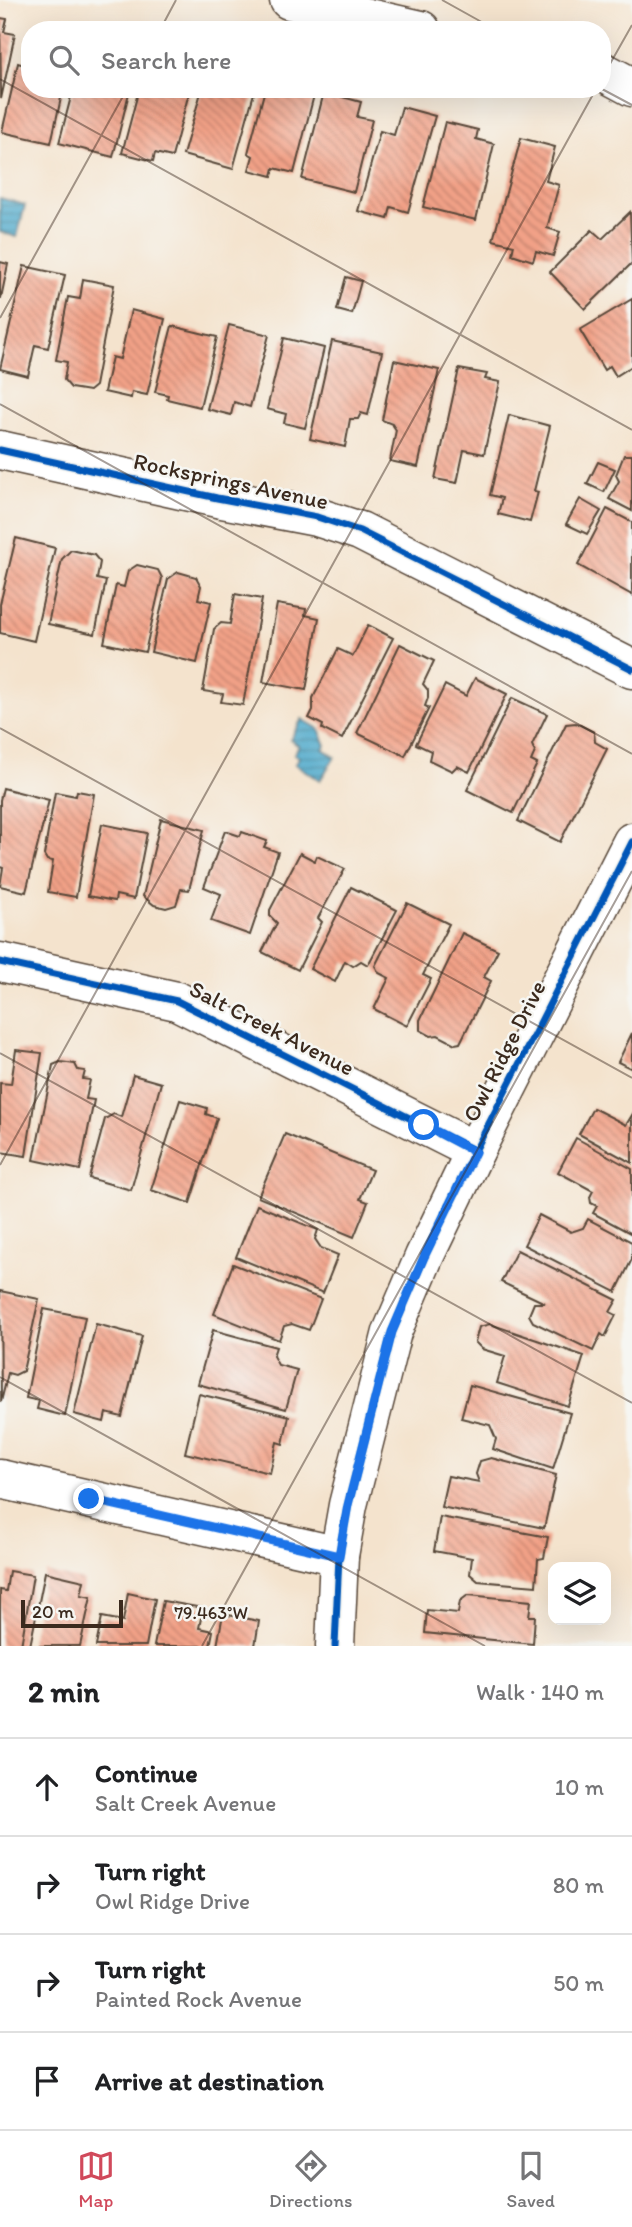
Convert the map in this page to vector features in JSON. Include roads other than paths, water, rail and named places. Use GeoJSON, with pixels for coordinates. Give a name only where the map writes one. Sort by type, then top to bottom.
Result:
{"type":"FeatureCollection","features":[{"type":"Feature","properties":{"kind":"street"},"geometry":{"type":"LineString","coordinates":[[289,0],[381,21]]}},
{"type":"Feature","properties":{"kind":"street"},"geometry":{"type":"LineString","coordinates":[[611,75],[632,87]]}},
{"type":"Feature","properties":{"kind":"street","name":"Rocksprings Avenue"},"geometry":{"type":"LineString","coordinates":[[0,450],[317,517],[360,531],[632,669]]}},
{"type":"Feature","properties":{"kind":"street","name":"Owl Ridge Drive"},"geometry":{"type":"LineString","coordinates":[[335,1646],[339,1556],[348,1505],[392,1332],[424,1257],[475,1152],[632,842]]}},
{"type":"Feature","properties":{"kind":"street","name":"Salt Creek Avenue"},"geometry":{"type":"LineString","coordinates":[[0,962],[177,1001],[475,1152]]}},
{"type":"Feature","properties":{"kind":"street"},"geometry":{"type":"LineString","coordinates":[[0,1479],[339,1556]]}},
{"type":"Feature","properties":{"kind":"water"},"geometry":{"type":"Polygon","coordinates":[[[0,198],[25,205],[17,237],[0,232],[0,198]]]}},
{"type":"Feature","properties":{"kind":"water"},"geometry":{"type":"Polygon","coordinates":[[[302,719],[319,729],[326,745],[323,749],[335,757],[320,780],[295,764],[299,757],[294,754],[299,746],[290,740],[302,719]]]}}]}
